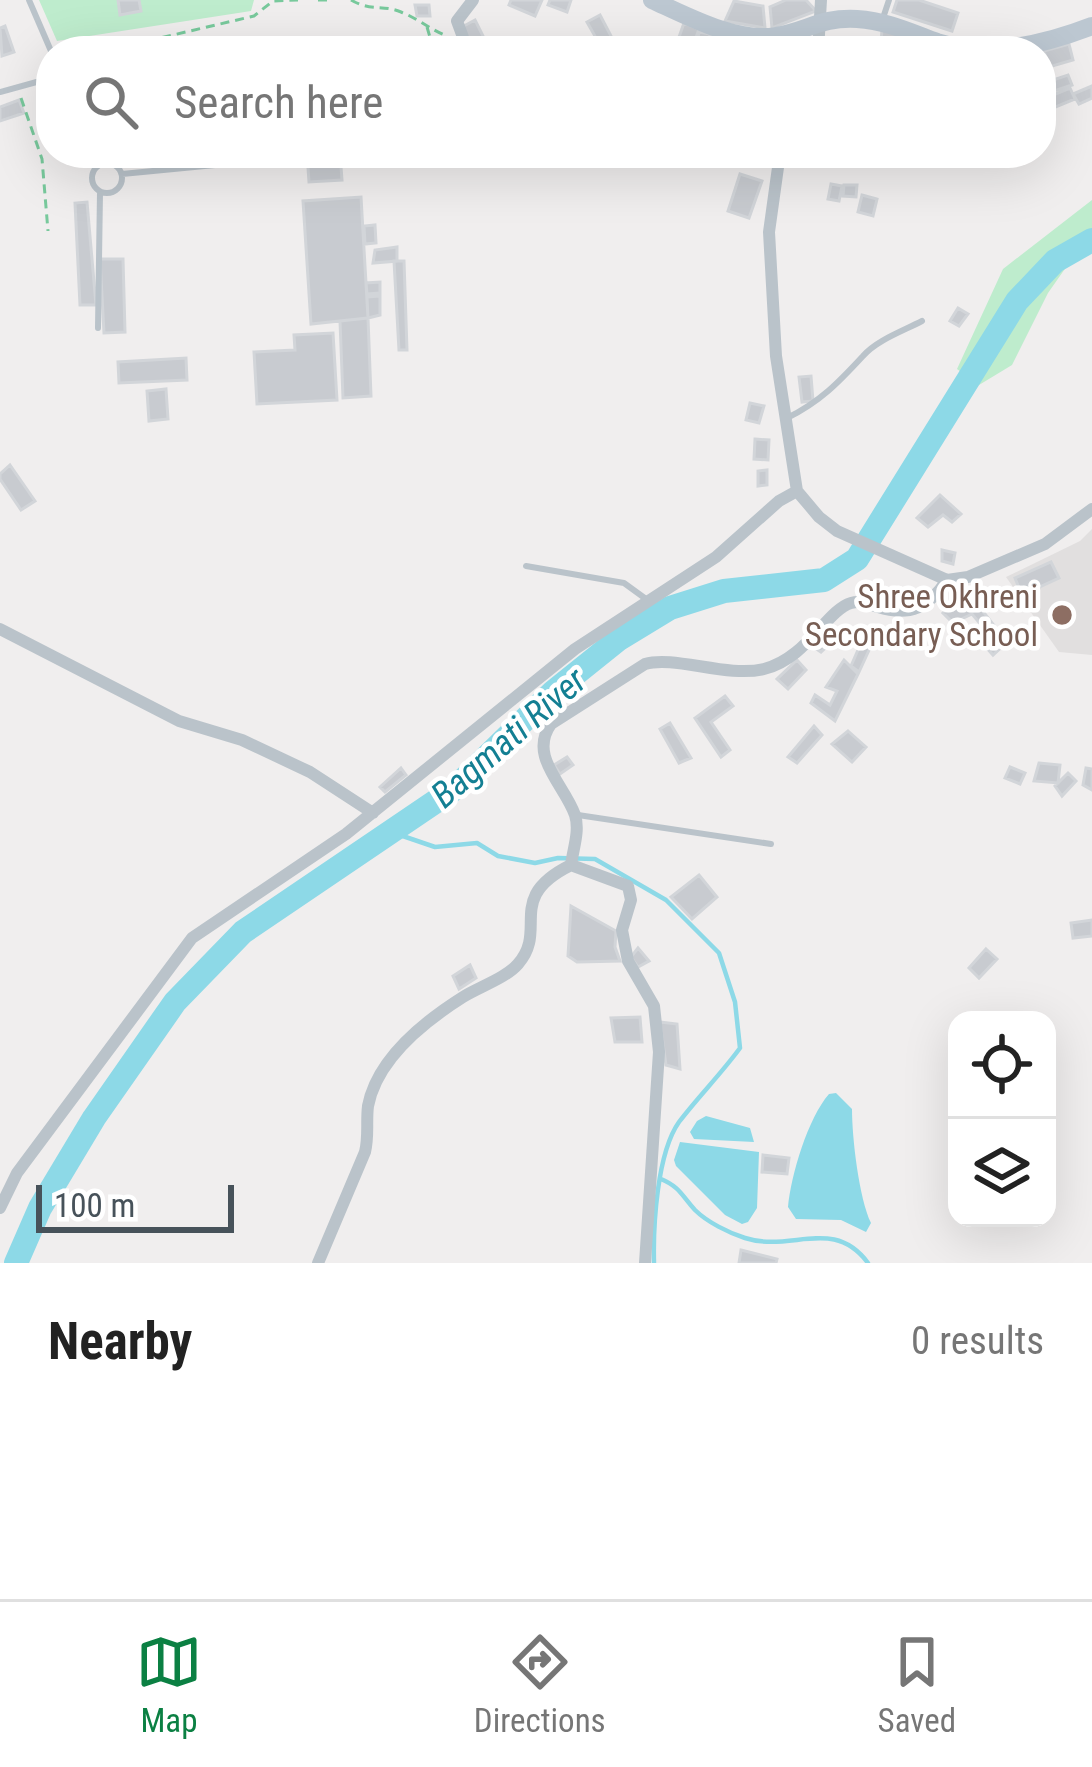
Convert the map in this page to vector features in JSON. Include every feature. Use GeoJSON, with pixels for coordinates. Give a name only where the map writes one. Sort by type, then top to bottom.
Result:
{"type":"FeatureCollection","features":[{"type":"Feature","properties":{"kind":"main road"},"geometry":{"type":"LineString","coordinates":[[652,0],[757,36]]}},
{"type":"Feature","properties":{"kind":"main road"},"geometry":{"type":"LineString","coordinates":[[774,36],[790,33],[822,10],[882,21],[922,36]]}},
{"type":"Feature","properties":{"kind":"main road"},"geometry":{"type":"LineString","coordinates":[[1056,36],[1092,26]]}},
{"type":"Feature","properties":{"kind":"street"},"geometry":{"type":"LineString","coordinates":[[462,36],[457,21],[473,0]]}},
{"type":"Feature","properties":{"kind":"street"},"geometry":{"type":"LineString","coordinates":[[778,168],[769,232],[784,420],[797,491],[819,517],[837,531],[947,580],[968,578],[1045,544],[1092,508]]}},
{"type":"Feature","properties":{"kind":"street"},"geometry":{"type":"LineString","coordinates":[[0,1208],[17,1172],[192,938],[373,813],[575,649],[716,557],[779,501],[797,491]]}},
{"type":"Feature","properties":{"kind":"street"},"geometry":{"type":"LineString","coordinates":[[571,865],[577,828],[574,814],[543,752],[542,736],[564,714],[655,661],[712,670],[763,670],[816,637],[846,604],[859,601],[896,613],[918,609],[932,602],[947,580]]}},
{"type":"Feature","properties":{"kind":"street"},"geometry":{"type":"LineString","coordinates":[[0,629],[179,721],[242,740],[310,772],[373,813]]}},
{"type":"Feature","properties":{"kind":"street"},"geometry":{"type":"LineString","coordinates":[[318,1263],[365,1152],[370,1135],[368,1108],[387,1062],[459,999],[517,966],[526,950],[535,890],[548,876],[571,865],[628,886],[631,900],[622,930],[628,961],[654,1006],[659,1052],[645,1263]]}},
{"type":"Feature","properties":{"kind":"lane"},"geometry":{"type":"LineString","coordinates":[[29,0],[47,36]]}},
{"type":"Feature","properties":{"kind":"lane"},"geometry":{"type":"LineString","coordinates":[[882,21],[889,0]]}},
{"type":"Feature","properties":{"kind":"lane"},"geometry":{"type":"LineString","coordinates":[[0,92],[36,81]]}},
{"type":"Feature","properties":{"kind":"lane"},"geometry":{"type":"LineString","coordinates":[[98,168],[92,180],[100,192],[98,328]]}},
{"type":"Feature","properties":{"kind":"lane"},"geometry":{"type":"LineString","coordinates":[[117,168],[122,174]]}},
{"type":"Feature","properties":{"kind":"lane"},"geometry":{"type":"LineString","coordinates":[[122,174],[184,168]]}},
{"type":"Feature","properties":{"kind":"lane"},"geometry":{"type":"LineString","coordinates":[[100,192],[110,194],[119,188],[122,174]]}},
{"type":"Feature","properties":{"kind":"lane"},"geometry":{"type":"LineString","coordinates":[[784,420],[814,405],[854,370],[863,354],[922,321]]}},
{"type":"Feature","properties":{"kind":"lane"},"geometry":{"type":"LineString","coordinates":[[526,566],[624,583],[649,601]]}},
{"type":"Feature","properties":{"kind":"lane"},"geometry":{"type":"LineString","coordinates":[[574,814],[771,844]]}},
{"type":"Feature","properties":{"kind":"path"},"geometry":{"type":"LineString","coordinates":[[169,36],[254,16],[273,2],[298,0]]}},
{"type":"Feature","properties":{"kind":"path"},"geometry":{"type":"LineString","coordinates":[[319,0],[331,0]]}},
{"type":"Feature","properties":{"kind":"path"},"geometry":{"type":"LineString","coordinates":[[351,0],[371,10],[391,8],[448,36]]}},
{"type":"Feature","properties":{"kind":"path"},"geometry":{"type":"LineString","coordinates":[[427,26],[430,36]]}},
{"type":"Feature","properties":{"kind":"path"},"geometry":{"type":"LineString","coordinates":[[16,86],[36,142]]}},
{"type":"Feature","properties":{"kind":"path"},"geometry":{"type":"LineString","coordinates":[[43,168],[48,231]]}},
{"type":"Feature","properties":{"kind":"shaded area","name":"Shree Okhreni Secondary School"},"geometry":{"type":"Polygon","coordinates":[[[1092,529],[1092,655],[1059,652],[1006,577],[1080,541],[1092,529]]]}},
{"type":"Feature","properties":{"kind":"green space"},"geometry":{"type":"Polygon","coordinates":[[[39,0],[254,0],[251,11],[89,36],[55,36],[39,0]]]}},
{"type":"Feature","properties":{"kind":"green space"},"geometry":{"type":"Polygon","coordinates":[[[1092,200],[1092,246],[1069,263],[1048,293],[1012,365],[979,385],[957,369],[1003,269],[1092,200]]]}},
{"type":"Feature","properties":{"kind":"water"},"geometry":{"type":"Polygon","coordinates":[[[836,1093],[852,1109],[857,1168],[871,1223],[866,1232],[841,1220],[796,1219],[788,1207],[808,1132],[821,1104],[836,1093]]]}},
{"type":"Feature","properties":{"kind":"water"},"geometry":{"type":"Polygon","coordinates":[[[706,1116],[750,1128],[754,1142],[694,1139],[690,1132],[706,1116]]]}},
{"type":"Feature","properties":{"kind":"water"},"geometry":{"type":"Polygon","coordinates":[[[680,1142],[759,1152],[757,1208],[748,1222],[742,1224],[725,1215],[676,1166],[680,1142]]]}},
{"type":"Feature","properties":{"kind":"building"},"geometry":{"type":"Polygon","coordinates":[[[118,0],[139,0],[141,11],[120,15],[118,0]]]}},
{"type":"Feature","properties":{"kind":"building"},"geometry":{"type":"Polygon","coordinates":[[[511,0],[542,0],[535,16],[509,5],[511,0]]]}},
{"type":"Feature","properties":{"kind":"building"},"geometry":{"type":"Polygon","coordinates":[[[550,0],[571,0],[567,12],[548,5],[550,0]]]}},
{"type":"Feature","properties":{"kind":"building"},"geometry":{"type":"Polygon","coordinates":[[[786,0],[806,0],[816,11],[772,28],[770,7],[786,0]]]}},
{"type":"Feature","properties":{"kind":"building"},"geometry":{"type":"Polygon","coordinates":[[[897,0],[919,0],[958,13],[952,31],[893,12],[897,0]]]}},
{"type":"Feature","properties":{"kind":"building"},"geometry":{"type":"Polygon","coordinates":[[[734,1],[763,6],[765,28],[725,21],[734,1]]]}},
{"type":"Feature","properties":{"kind":"building"},"geometry":{"type":"Polygon","coordinates":[[[415,5],[429,5],[430,16],[417,16],[415,5]]]}},
{"type":"Feature","properties":{"kind":"building"},"geometry":{"type":"Polygon","coordinates":[[[600,15],[611,36],[595,36],[587,22],[600,15]]]}},
{"type":"Feature","properties":{"kind":"building"},"geometry":{"type":"Polygon","coordinates":[[[475,20],[483,36],[467,36],[462,27],[475,20]]]}},
{"type":"Feature","properties":{"kind":"building"},"geometry":{"type":"Polygon","coordinates":[[[684,23],[699,29],[697,36],[679,36],[684,23]]]}},
{"type":"Feature","properties":{"kind":"building"},"geometry":{"type":"Polygon","coordinates":[[[5,26],[14,52],[2,56],[0,28],[5,26]]]}},
{"type":"Feature","properties":{"kind":"building"},"geometry":{"type":"Polygon","coordinates":[[[882,27],[902,33],[901,36],[882,36],[882,27]]]}},
{"type":"Feature","properties":{"kind":"building"},"geometry":{"type":"Polygon","coordinates":[[[1069,44],[1073,60],[1056,65],[1056,48],[1069,44]]]}},
{"type":"Feature","properties":{"kind":"building"},"geometry":{"type":"Polygon","coordinates":[[[1068,75],[1072,85],[1056,90],[1056,79],[1068,75]]]}},
{"type":"Feature","properties":{"kind":"building"},"geometry":{"type":"Polygon","coordinates":[[[1092,86],[1092,98],[1079,104],[1073,94],[1092,86]]]}},
{"type":"Feature","properties":{"kind":"building"},"geometry":{"type":"Polygon","coordinates":[[[1070,88],[1075,99],[1056,107],[1056,94],[1070,88]]]}},
{"type":"Feature","properties":{"kind":"building"},"geometry":{"type":"Polygon","coordinates":[[[19,100],[24,113],[0,121],[0,107],[19,100]]]}},
{"type":"Feature","properties":{"kind":"building"},"geometry":{"type":"Polygon","coordinates":[[[308,168],[341,168],[342,180],[309,182],[308,168]]]}},
{"type":"Feature","properties":{"kind":"building"},"geometry":{"type":"Polygon","coordinates":[[[740,174],[762,181],[749,218],[728,211],[740,174]]]}},
{"type":"Feature","properties":{"kind":"building"},"geometry":{"type":"Polygon","coordinates":[[[831,184],[842,186],[839,201],[828,199],[831,184]]]}},
{"type":"Feature","properties":{"kind":"building"},"geometry":{"type":"Polygon","coordinates":[[[844,185],[857,185],[856,197],[843,196],[844,185]]]}},
{"type":"Feature","properties":{"kind":"building"},"geometry":{"type":"Polygon","coordinates":[[[862,195],[877,199],[873,216],[858,212],[862,195]]]}},
{"type":"Feature","properties":{"kind":"building"},"geometry":{"type":"Polygon","coordinates":[[[361,197],[368,318],[311,324],[303,201],[361,197]]]}},
{"type":"Feature","properties":{"kind":"building"},"geometry":{"type":"Polygon","coordinates":[[[87,202],[96,305],[80,305],[75,203],[87,202]]]}},
{"type":"Feature","properties":{"kind":"building"},"geometry":{"type":"Polygon","coordinates":[[[375,225],[376,243],[365,244],[364,226],[375,225]]]}},
{"type":"Feature","properties":{"kind":"building"},"geometry":{"type":"Polygon","coordinates":[[[397,247],[397,261],[373,263],[375,250],[397,247]]]}},
{"type":"Feature","properties":{"kind":"building"},"geometry":{"type":"Polygon","coordinates":[[[100,259],[123,259],[125,332],[104,333],[100,259]]]}},
{"type":"Feature","properties":{"kind":"building"},"geometry":{"type":"Polygon","coordinates":[[[394,261],[404,261],[407,350],[399,350],[394,261]]]}},
{"type":"Feature","properties":{"kind":"building"},"geometry":{"type":"Polygon","coordinates":[[[380,282],[380,293],[367,294],[366,283],[380,282]]]}},
{"type":"Feature","properties":{"kind":"building"},"geometry":{"type":"Polygon","coordinates":[[[380,296],[380,315],[368,318],[367,297],[380,296]]]}},
{"type":"Feature","properties":{"kind":"building"},"geometry":{"type":"Polygon","coordinates":[[[958,308],[968,314],[959,326],[950,321],[958,308]]]}},
{"type":"Feature","properties":{"kind":"building"},"geometry":{"type":"Polygon","coordinates":[[[368,318],[371,396],[343,398],[340,321],[368,318]]]}},
{"type":"Feature","properties":{"kind":"building"},"geometry":{"type":"Polygon","coordinates":[[[333,333],[337,400],[257,404],[254,352],[295,350],[294,335],[333,333]]]}},
{"type":"Feature","properties":{"kind":"building"},"geometry":{"type":"Polygon","coordinates":[[[186,358],[187,380],[119,383],[118,362],[186,358]]]}},
{"type":"Feature","properties":{"kind":"building"},"geometry":{"type":"Polygon","coordinates":[[[811,376],[813,401],[802,402],[799,377],[811,376]]]}},
{"type":"Feature","properties":{"kind":"building"},"geometry":{"type":"Polygon","coordinates":[[[166,389],[168,419],[149,421],[147,391],[166,389]]]}},
{"type":"Feature","properties":{"kind":"building"},"geometry":{"type":"Polygon","coordinates":[[[750,403],[764,406],[759,423],[746,420],[750,403]]]}},
{"type":"Feature","properties":{"kind":"building"},"geometry":{"type":"Polygon","coordinates":[[[755,439],[769,440],[768,460],[754,459],[755,439]]]}},
{"type":"Feature","properties":{"kind":"building"},"geometry":{"type":"Polygon","coordinates":[[[10,465],[35,501],[21,510],[0,479],[10,465]]]}},
{"type":"Feature","properties":{"kind":"building"},"geometry":{"type":"Polygon","coordinates":[[[767,470],[767,485],[758,486],[758,471],[767,470]]]}},
{"type":"Feature","properties":{"kind":"building"},"geometry":{"type":"Polygon","coordinates":[[[940,495],[961,514],[952,522],[943,515],[928,527],[917,518],[940,495]]]}},
{"type":"Feature","properties":{"kind":"building"},"geometry":{"type":"Polygon","coordinates":[[[942,550],[955,553],[953,564],[942,561],[942,550]]]}},
{"type":"Feature","properties":{"kind":"building"},"geometry":{"type":"Polygon","coordinates":[[[1051,562],[1059,578],[1022,595],[1015,578],[1051,562]]]}},
{"type":"Feature","properties":{"kind":"building"},"geometry":{"type":"Polygon","coordinates":[[[967,591],[1007,642],[993,655],[976,636],[983,627],[972,614],[953,623],[943,613],[967,591]]]}},
{"type":"Feature","properties":{"kind":"building"},"geometry":{"type":"Polygon","coordinates":[[[829,629],[837,637],[821,652],[812,646],[829,629]]]}},
{"type":"Feature","properties":{"kind":"building"},"geometry":{"type":"Polygon","coordinates":[[[861,643],[870,648],[859,672],[851,666],[861,643]]]}},
{"type":"Feature","properties":{"kind":"building"},"geometry":{"type":"Polygon","coordinates":[[[797,660],[806,670],[788,689],[777,679],[797,660]]]}},
{"type":"Feature","properties":{"kind":"building"},"geometry":{"type":"Polygon","coordinates":[[[844,660],[858,674],[835,721],[811,703],[815,695],[830,705],[837,691],[826,687],[844,660]]]}},
{"type":"Feature","properties":{"kind":"building"},"geometry":{"type":"Polygon","coordinates":[[[725,696],[733,706],[711,722],[730,750],[721,757],[695,718],[725,696]]]}},
{"type":"Feature","properties":{"kind":"building"},"geometry":{"type":"Polygon","coordinates":[[[670,723],[691,758],[679,763],[660,729],[670,723]]]}},
{"type":"Feature","properties":{"kind":"building"},"geometry":{"type":"Polygon","coordinates":[[[814,726],[822,735],[797,763],[788,757],[814,726]]]}},
{"type":"Feature","properties":{"kind":"building"},"geometry":{"type":"Polygon","coordinates":[[[848,731],[866,747],[852,762],[832,744],[848,731]]]}},
{"type":"Feature","properties":{"kind":"building"},"geometry":{"type":"Polygon","coordinates":[[[567,757],[573,765],[560,774],[554,765],[567,757]]]}},
{"type":"Feature","properties":{"kind":"building"},"geometry":{"type":"Polygon","coordinates":[[[1039,763],[1060,765],[1058,783],[1034,781],[1039,763]]]}},
{"type":"Feature","properties":{"kind":"building"},"geometry":{"type":"Polygon","coordinates":[[[1010,767],[1025,773],[1020,784],[1005,778],[1010,767]]]}},
{"type":"Feature","properties":{"kind":"building"},"geometry":{"type":"Polygon","coordinates":[[[401,768],[406,775],[385,792],[380,787],[401,768]]]}},
{"type":"Feature","properties":{"kind":"building"},"geometry":{"type":"Polygon","coordinates":[[[1086,768],[1092,769],[1092,790],[1083,785],[1086,768]]]}},
{"type":"Feature","properties":{"kind":"building"},"geometry":{"type":"Polygon","coordinates":[[[1068,773],[1076,781],[1062,796],[1055,786],[1068,773]]]}},
{"type":"Feature","properties":{"kind":"building"},"geometry":{"type":"Polygon","coordinates":[[[699,875],[717,897],[692,919],[671,897],[699,875]]]}},
{"type":"Feature","properties":{"kind":"building"},"geometry":{"type":"Polygon","coordinates":[[[571,906],[616,931],[620,961],[577,962],[568,956],[571,906]]]}},
{"type":"Feature","properties":{"kind":"building"},"geometry":{"type":"Polygon","coordinates":[[[1092,920],[1092,936],[1073,938],[1071,923],[1092,920]]]}},
{"type":"Feature","properties":{"kind":"building"},"geometry":{"type":"Polygon","coordinates":[[[638,948],[649,961],[638,967],[631,957],[638,948]]]}},
{"type":"Feature","properties":{"kind":"building"},"geometry":{"type":"Polygon","coordinates":[[[986,949],[997,959],[979,978],[969,968],[986,949]]]}},
{"type":"Feature","properties":{"kind":"building"},"geometry":{"type":"Polygon","coordinates":[[[470,965],[476,978],[459,989],[453,976],[470,965]]]}},
{"type":"Feature","properties":{"kind":"building"},"geometry":{"type":"Polygon","coordinates":[[[640,1017],[642,1042],[615,1042],[611,1018],[640,1017]]]}},
{"type":"Feature","properties":{"kind":"building"},"geometry":{"type":"Polygon","coordinates":[[[660,1022],[677,1024],[680,1069],[666,1065],[660,1022]]]}},
{"type":"Feature","properties":{"kind":"building"},"geometry":{"type":"Polygon","coordinates":[[[763,1155],[789,1158],[787,1174],[762,1172],[763,1155]]]}},
{"type":"Feature","properties":{"kind":"building"},"geometry":{"type":"Polygon","coordinates":[[[741,1250],[777,1259],[776,1263],[739,1263],[741,1250]]]}},
{"type":"Feature","properties":{"kind":"waterway","name":"Bagmati River"},"geometry":{"type":"LineString","coordinates":[[16,1263],[40,1208],[94,1118],[175,1002],[243,932],[454,789],[553,692],[619,639],[670,608],[724,591],[824,580],[857,559],[1017,301],[1055,261],[1092,240]]}},
{"type":"Feature","properties":{"kind":"waterway"},"geometry":{"type":"LineString","coordinates":[[391,832],[435,847],[477,843],[498,856],[535,863],[595,859],[666,900],[719,953],[735,1002],[740,1048],[672,1135],[658,1190],[654,1263]]}},
{"type":"Feature","properties":{"kind":"waterway"},"geometry":{"type":"LineString","coordinates":[[661,1179],[700,1214],[732,1233],[762,1241],[841,1241],[868,1263]]}},
{"type":"Feature","properties":{"kind":"place","name":"Shree Okhreni Secondary School"},"geometry":{"type":"Point","coordinates":[1062,615]}}]}
